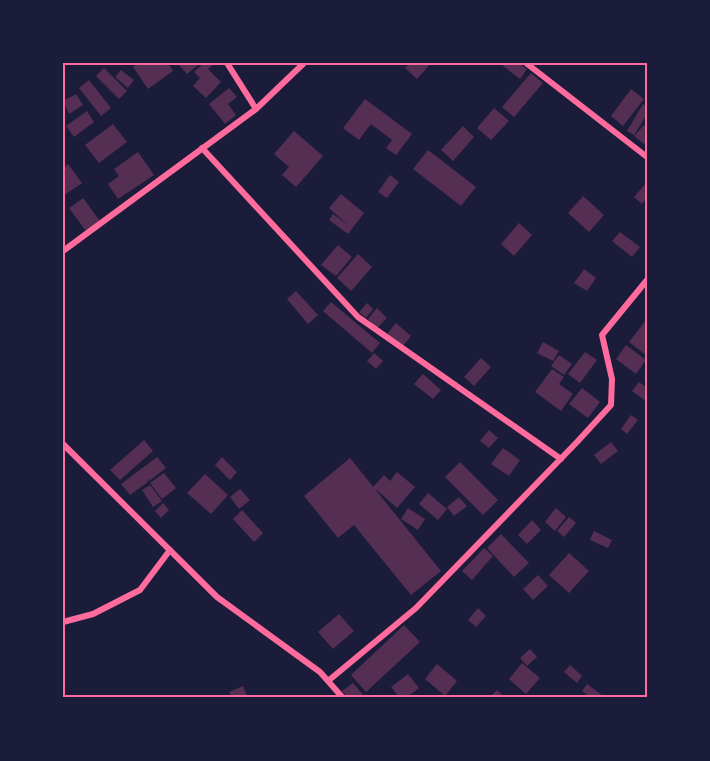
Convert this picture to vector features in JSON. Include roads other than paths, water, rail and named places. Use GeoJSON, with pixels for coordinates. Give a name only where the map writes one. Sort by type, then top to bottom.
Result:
{"type":"FeatureCollection","features":[{"type":"Feature","properties":{"kind":"street"},"geometry":{"type":"LineString","coordinates":[[227,63],[256,108]]}},
{"type":"Feature","properties":{"kind":"street"},"geometry":{"type":"LineString","coordinates":[[63,250],[256,108],[304,63]]}},
{"type":"Feature","properties":{"kind":"street"},"geometry":{"type":"LineString","coordinates":[[526,63],[647,157]]}},
{"type":"Feature","properties":{"kind":"street"},"geometry":{"type":"LineString","coordinates":[[202,148],[358,317],[561,459]]}},
{"type":"Feature","properties":{"kind":"street"},"geometry":{"type":"LineString","coordinates":[[328,681],[416,608],[611,405],[612,379],[602,335],[647,280]]}},
{"type":"Feature","properties":{"kind":"street"},"geometry":{"type":"LineString","coordinates":[[63,444],[217,597],[320,672],[343,698]]}},
{"type":"Feature","properties":{"kind":"street"},"geometry":{"type":"LineString","coordinates":[[63,622],[93,614],[140,590],[170,550]]}}]}
